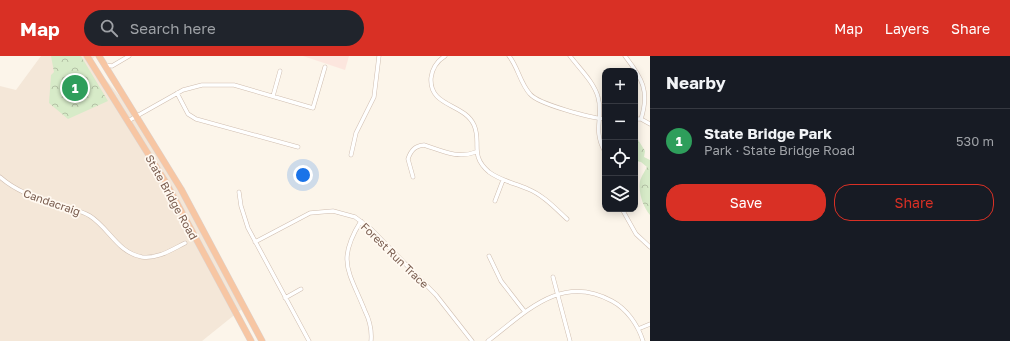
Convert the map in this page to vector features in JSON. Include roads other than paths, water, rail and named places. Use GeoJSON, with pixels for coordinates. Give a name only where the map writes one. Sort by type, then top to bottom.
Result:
{"type":"FeatureCollection","features":[{"type":"Feature","properties":{"kind":"highway","name":"State Bridge Road"},"geometry":{"type":"LineString","coordinates":[[87,56],[165,181],[251,341]]}},
{"type":"Feature","properties":{"kind":"highway","name":"State Bridge Road"},"geometry":{"type":"LineString","coordinates":[[99,56],[181,189],[262,341]]}},
{"type":"Feature","properties":{"kind":"highway","name":"State Bridge Road"},"geometry":{"type":"LineString","coordinates":[[112,68],[126,95],[126,100]]}},
{"type":"Feature","properties":{"kind":"street"},"geometry":{"type":"LineString","coordinates":[[104,64],[112,68],[129,56]]}},
{"type":"Feature","properties":{"kind":"street"},"geometry":{"type":"LineString","coordinates":[[351,155],[356,133],[374,97],[379,56]]}},
{"type":"Feature","properties":{"kind":"street"},"geometry":{"type":"LineString","coordinates":[[445,56],[433,69],[431,86],[442,102],[466,114],[470,119],[476,130],[476,152],[488,170],[503,180],[536,193],[567,219]]}},
{"type":"Feature","properties":{"kind":"street"},"geometry":{"type":"LineString","coordinates":[[509,56],[526,89],[533,98],[583,116],[599,119]]}},
{"type":"Feature","properties":{"kind":"street"},"geometry":{"type":"LineString","coordinates":[[570,56],[596,92],[600,103],[598,138],[602,146]]}},
{"type":"Feature","properties":{"kind":"street"},"geometry":{"type":"LineString","coordinates":[[625,56],[636,71],[645,89],[645,107],[641,119],[650,124]]}},
{"type":"Feature","properties":{"kind":"street"},"geometry":{"type":"LineString","coordinates":[[128,121],[177,93],[202,85],[223,84],[273,96],[313,108],[325,67]]}},
{"type":"Feature","properties":{"kind":"street"},"geometry":{"type":"LineString","coordinates":[[273,96],[280,71]]}},
{"type":"Feature","properties":{"kind":"street"},"geometry":{"type":"LineString","coordinates":[[177,93],[188,114],[196,119],[298,147]]}},
{"type":"Feature","properties":{"kind":"street"},"geometry":{"type":"LineString","coordinates":[[413,177],[408,159],[412,150],[419,146],[458,156],[476,152]]}},
{"type":"Feature","properties":{"kind":"street","name":"Candacraig"},"geometry":{"type":"LineString","coordinates":[[0,178],[28,195],[88,215],[100,224],[121,248],[136,255],[148,257],[161,255],[185,243]]}},
{"type":"Feature","properties":{"kind":"street"},"geometry":{"type":"LineString","coordinates":[[495,201],[503,180]]}},
{"type":"Feature","properties":{"kind":"street"},"geometry":{"type":"LineString","coordinates":[[239,192],[244,217],[255,242],[309,341]]}},
{"type":"Feature","properties":{"kind":"street","name":"Forest Run Trace"},"geometry":{"type":"LineString","coordinates":[[255,242],[302,214],[333,211],[348,214],[361,221],[436,295],[472,341]]}},
{"type":"Feature","properties":{"kind":"street"},"geometry":{"type":"LineString","coordinates":[[624,212],[636,234],[650,247]]}},
{"type":"Feature","properties":{"kind":"street"},"geometry":{"type":"LineString","coordinates":[[361,221],[349,241],[346,258],[348,270],[369,320],[372,332],[371,341]]}},
{"type":"Feature","properties":{"kind":"street"},"geometry":{"type":"LineString","coordinates":[[489,256],[501,280],[525,312]]}},
{"type":"Feature","properties":{"kind":"street"},"geometry":{"type":"LineString","coordinates":[[553,277],[570,341]]}},
{"type":"Feature","properties":{"kind":"street"},"geometry":{"type":"LineString","coordinates":[[285,298],[301,289]]}},
{"type":"Feature","properties":{"kind":"street"},"geometry":{"type":"LineString","coordinates":[[488,341],[542,300],[558,293],[582,291],[605,297],[624,310],[638,329],[643,341]]}},
{"type":"Feature","properties":{"kind":"street"},"geometry":{"type":"LineString","coordinates":[[638,329],[650,324]]}},
{"type":"Feature","properties":{"kind":"place","name":"State Bridge Park"},"geometry":{"type":"Point","coordinates":[75,88]}}]}
